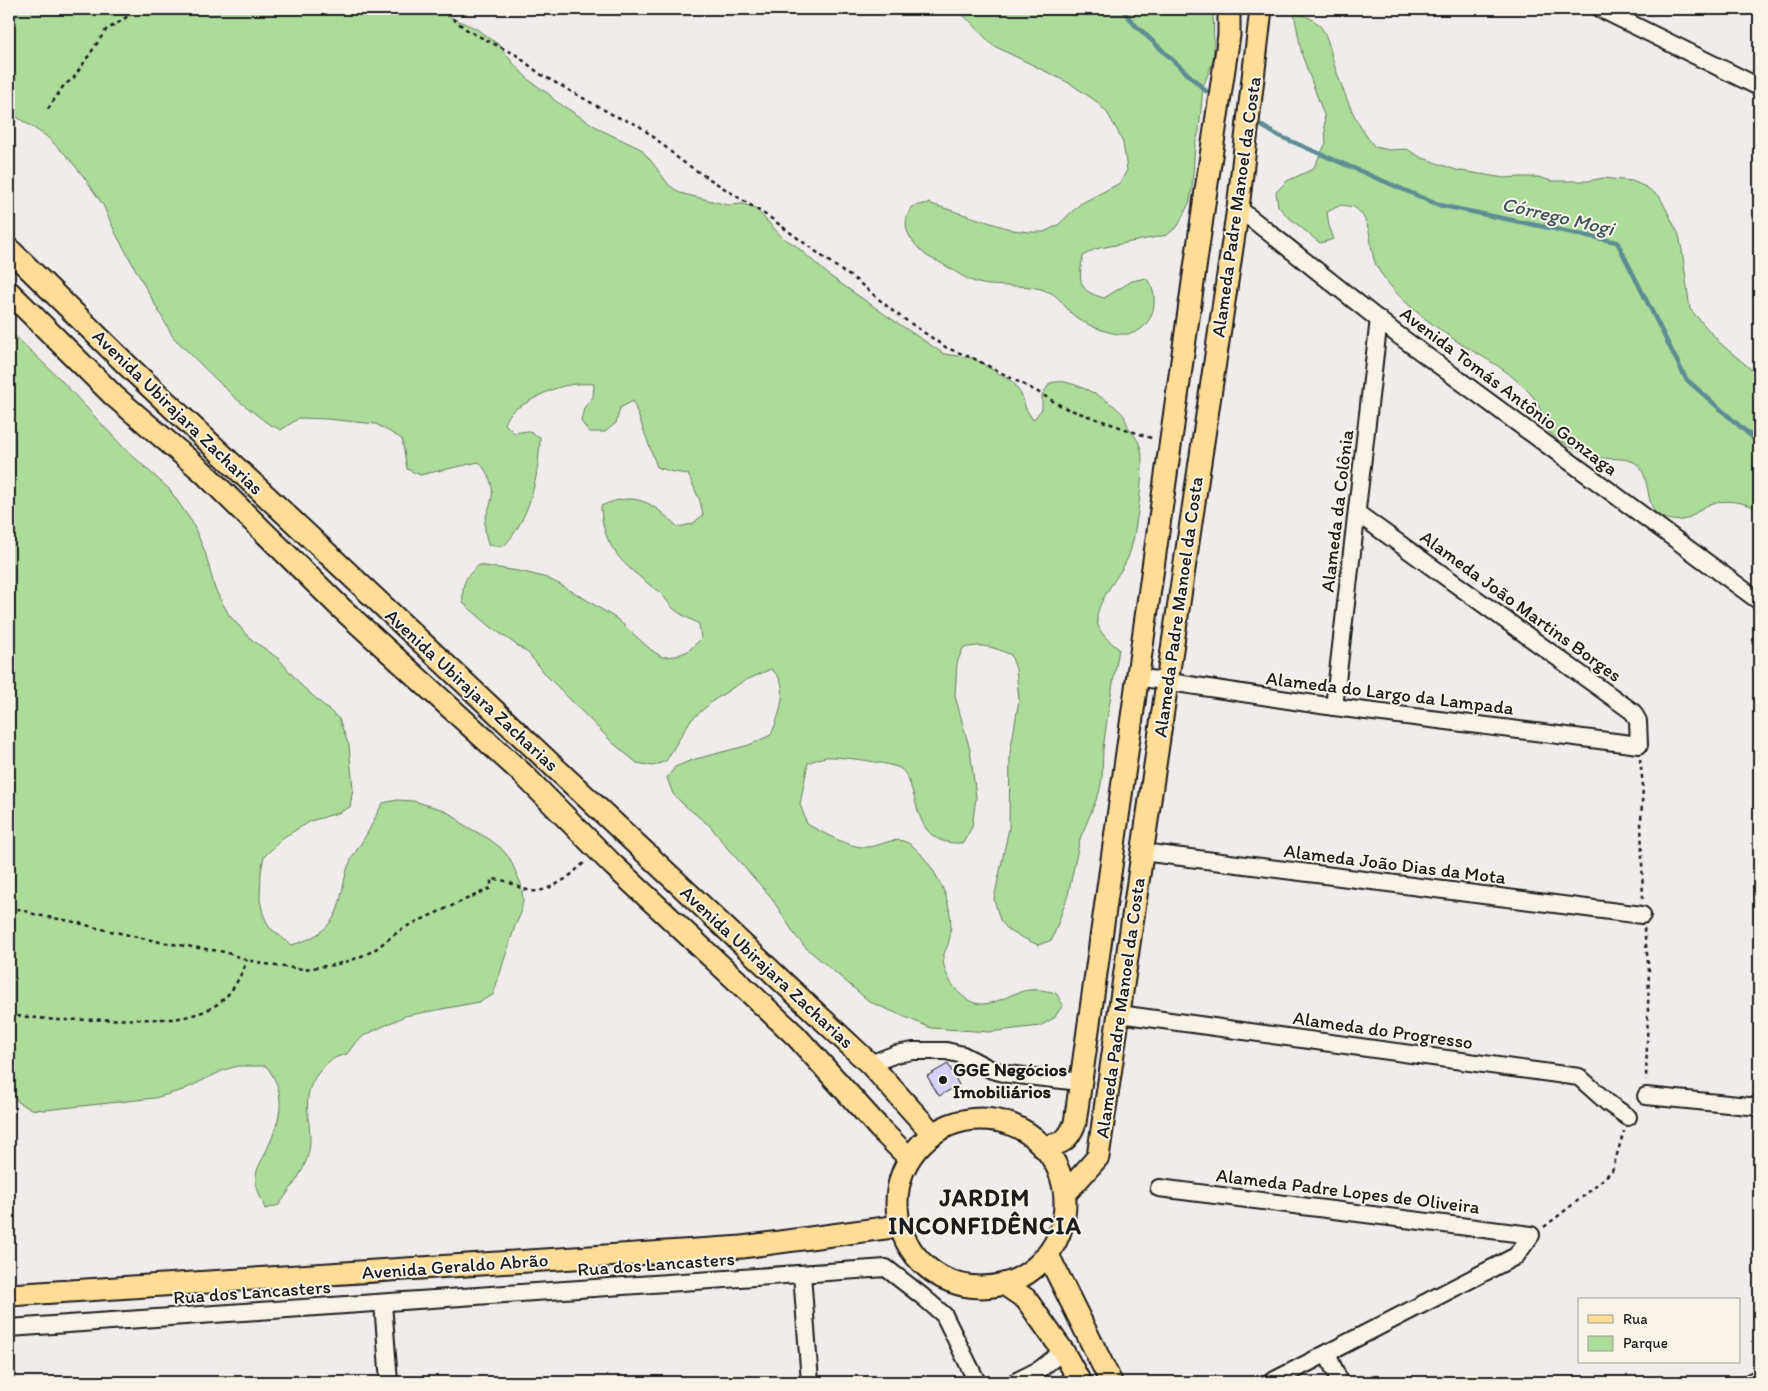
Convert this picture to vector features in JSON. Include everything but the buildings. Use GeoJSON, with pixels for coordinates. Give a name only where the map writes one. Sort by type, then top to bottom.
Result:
{"type":"FeatureCollection","features":[{"type":"Feature","properties":{"kind":"main road","name":"Alameda Padre Manoel da Costa"},"geometry":{"type":"LineString","coordinates":[[1043,1147],[1058,1145],[1070,1136],[1075,1123],[1229,34],[1229,9]]}},
{"type":"Feature","properties":{"kind":"main road","name":"Alameda Padre Manoel da Costa"},"geometry":{"type":"LineString","coordinates":[[1066,1194],[1098,1157],[1238,208],[1261,9]]}},
{"type":"Feature","properties":{"kind":"main road","name":"Avenida Ubirajara Zacharias"},"geometry":{"type":"LineString","coordinates":[[9,249],[128,366],[870,1064],[933,1134]]}},
{"type":"Feature","properties":{"kind":"main road","name":"Avenida Ubirajara Zacharias"},"geometry":{"type":"LineString","coordinates":[[9,292],[114,396],[202,472],[341,608],[523,774],[601,853],[796,1036],[880,1129],[910,1158]]}},
{"type":"Feature","properties":{"kind":"main road"},"geometry":{"type":"LineString","coordinates":[[975,1119],[998,1120],[1019,1127],[1052,1155],[1061,1174],[1066,1194],[1065,1215],[1059,1236],[1048,1255],[1028,1273],[1004,1284],[978,1287],[952,1282],[929,1269],[911,1250],[900,1226],[897,1203],[900,1180],[910,1158],[920,1145],[933,1134],[953,1123],[975,1119]]}},
{"type":"Feature","properties":{"kind":"main road","name":"Avenida Geraldo Abrão"},"geometry":{"type":"LineString","coordinates":[[9,1295],[742,1247],[900,1226]]}},
{"type":"Feature","properties":{"kind":"main road"},"geometry":{"type":"LineString","coordinates":[[1048,1255],[1111,1382]]}},
{"type":"Feature","properties":{"kind":"main road"},"geometry":{"type":"LineString","coordinates":[[1004,1284],[1026,1299],[1063,1351],[1080,1382]]}},
{"type":"Feature","properties":{"kind":"street"},"geometry":{"type":"LineString","coordinates":[[1601,9],[1759,87]]}},
{"type":"Feature","properties":{"kind":"street","name":"Avenida Tomás Antônio Gonzaga"},"geometry":{"type":"LineString","coordinates":[[1238,208],[1406,341],[1759,601]]}},
{"type":"Feature","properties":{"kind":"street","name":"Alameda da Colônia"},"geometry":{"type":"LineString","coordinates":[[1334,708],[1380,319]]}},
{"type":"Feature","properties":{"kind":"street","name":"Alameda João Martins Borges"},"geometry":{"type":"LineString","coordinates":[[1357,513],[1633,712],[1638,721],[1638,745]]}},
{"type":"Feature","properties":{"kind":"street","name":"Alameda do Largo da Lampada"},"geometry":{"type":"LineString","coordinates":[[1137,678],[1334,708],[1638,745]]}},
{"type":"Feature","properties":{"kind":"street","name":"Alameda João Dias da Mota"},"geometry":{"type":"LineString","coordinates":[[1142,852],[1642,915]]}},
{"type":"Feature","properties":{"kind":"street","name":"Alameda do Progresso"},"geometry":{"type":"LineString","coordinates":[[1119,1014],[1579,1077],[1608,1103],[1628,1117]]}},
{"type":"Feature","properties":{"kind":"street"},"geometry":{"type":"LineString","coordinates":[[870,1064],[896,1054],[946,1052],[962,1055],[992,1070],[1008,1074],[1080,1082]]}},
{"type":"Feature","properties":{"kind":"street"},"geometry":{"type":"LineString","coordinates":[[1646,1096],[1759,1107]]}},
{"type":"Feature","properties":{"kind":"street","name":"Alameda Padre Lopes de Oliveira"},"geometry":{"type":"LineString","coordinates":[[1159,1188],[1531,1235]]}},
{"type":"Feature","properties":{"kind":"street"},"geometry":{"type":"LineString","coordinates":[[1271,1382],[1516,1256],[1531,1235]]}},
{"type":"Feature","properties":{"kind":"street","name":"Rua dos Lancasters"},"geometry":{"type":"LineString","coordinates":[[9,1328],[886,1268],[944,1316],[977,1382]]}},
{"type":"Feature","properties":{"kind":"street"},"geometry":{"type":"LineString","coordinates":[[802,1274],[810,1382]]}},
{"type":"Feature","properties":{"kind":"street"},"geometry":{"type":"LineString","coordinates":[[383,1303],[389,1382]]}},
{"type":"Feature","properties":{"kind":"street"},"geometry":{"type":"LineString","coordinates":[[1015,1382],[1039,1370],[1063,1351]]}},
{"type":"Feature","properties":{"kind":"street"},"geometry":{"type":"LineString","coordinates":[[1327,1354],[1340,1382]]}},
{"type":"Feature","properties":{"kind":"street"},"geometry":{"type":"LineString","coordinates":[[1751,1382],[1759,1378]]}},
{"type":"Feature","properties":{"kind":"path"},"geometry":{"type":"LineString","coordinates":[[48,109],[64,85],[73,79],[106,30],[130,15],[135,9]]}},
{"type":"Feature","properties":{"kind":"path"},"geometry":{"type":"LineString","coordinates":[[440,9],[470,32],[515,54],[540,74],[615,116],[638,125],[680,160],[772,219],[856,280],[894,312],[947,348],[973,358],[1066,408],[1170,445]]}},
{"type":"Feature","properties":{"kind":"path"},"geometry":{"type":"LineString","coordinates":[[9,906],[37,915],[160,942],[225,952],[247,960],[303,969],[334,965],[373,951],[403,928],[491,888],[491,880],[500,878],[533,892],[544,889],[570,876],[579,866],[601,853]]}},
{"type":"Feature","properties":{"kind":"path"},"geometry":{"type":"LineString","coordinates":[[9,1015],[57,1020],[172,1019],[191,1016],[208,1010],[232,991],[241,976],[247,960]]}},
{"type":"Feature","properties":{"kind":"path"},"geometry":{"type":"LineString","coordinates":[[1531,1235],[1554,1220],[1612,1171],[1628,1117]]}},
{"type":"Feature","properties":{"kind":"green space"},"geometry":{"type":"Polygon","coordinates":[[[9,9],[432,9],[475,28],[499,45],[529,80],[554,100],[601,130],[641,149],[669,185],[680,193],[728,205],[742,204],[754,207],[783,238],[795,245],[830,276],[893,320],[944,354],[973,358],[1014,383],[1033,420],[1042,409],[1042,395],[1050,383],[1058,382],[1072,384],[1089,391],[1119,410],[1141,449],[1142,471],[1139,502],[1129,555],[1105,595],[1098,611],[1099,628],[1111,643],[1119,649],[1103,749],[1102,779],[1099,793],[1080,839],[1068,895],[1052,940],[1038,945],[1009,931],[1000,920],[994,899],[1009,828],[1010,753],[1019,700],[1016,669],[1011,655],[982,646],[963,648],[957,663],[955,696],[970,750],[976,797],[972,827],[963,843],[951,843],[941,840],[927,830],[919,814],[910,783],[905,774],[901,769],[887,764],[832,757],[824,757],[808,763],[800,804],[807,824],[842,842],[870,847],[896,840],[909,844],[921,854],[931,867],[946,897],[951,927],[943,957],[944,966],[949,979],[963,996],[975,1003],[982,1004],[1023,991],[1043,990],[1053,992],[1056,993],[1063,1005],[1054,1018],[1040,1026],[989,1032],[931,1028],[870,1002],[805,947],[795,935],[771,897],[710,826],[673,794],[667,778],[675,767],[692,760],[749,745],[771,735],[781,707],[782,691],[779,678],[771,669],[742,682],[714,700],[690,721],[666,761],[653,766],[637,763],[613,743],[548,677],[528,653],[491,627],[463,603],[465,581],[479,565],[524,572],[547,578],[559,584],[617,619],[650,649],[662,657],[676,656],[688,651],[701,639],[699,624],[682,615],[671,606],[660,593],[634,572],[617,554],[610,544],[602,521],[601,506],[625,499],[634,499],[652,506],[678,527],[692,524],[703,515],[700,501],[688,474],[657,467],[633,401],[620,408],[616,423],[605,432],[589,432],[581,421],[584,408],[593,397],[594,384],[567,385],[551,390],[511,413],[505,424],[514,433],[528,431],[540,437],[538,467],[531,496],[520,523],[503,547],[488,545],[485,524],[491,502],[492,485],[486,471],[479,462],[420,475],[407,469],[402,439],[376,424],[299,418],[281,430],[267,423],[234,397],[173,337],[116,234],[103,205],[84,177],[66,155],[46,136],[9,112],[9,9]]]}},
{"type":"Feature","properties":{"kind":"green space"},"geometry":{"type":"Polygon","coordinates":[[[956,9],[1213,9],[1213,61],[1203,87],[1190,201],[1178,226],[1167,235],[1095,249],[1083,256],[1082,284],[1089,292],[1095,295],[1104,298],[1132,281],[1146,278],[1153,291],[1154,306],[1149,319],[1140,330],[1134,333],[1120,334],[1097,328],[1076,317],[1053,294],[1041,289],[1023,286],[987,285],[973,281],[927,256],[909,236],[906,223],[911,207],[928,203],[1013,230],[1044,232],[1058,225],[1080,204],[1120,183],[1127,170],[1123,143],[1108,114],[1097,102],[1071,84],[992,45],[956,9]]]}},
{"type":"Feature","properties":{"kind":"green space"},"geometry":{"type":"Polygon","coordinates":[[[1294,13],[1310,18],[1322,28],[1351,109],[1375,147],[1389,150],[1407,149],[1420,157],[1456,170],[1504,178],[1538,177],[1552,181],[1588,181],[1603,178],[1632,181],[1646,187],[1660,197],[1679,235],[1690,309],[1720,343],[1759,376],[1759,510],[1741,503],[1727,501],[1705,506],[1683,520],[1666,519],[1660,516],[1652,506],[1645,477],[1638,465],[1629,460],[1600,458],[1589,455],[1559,440],[1546,429],[1538,404],[1531,394],[1518,382],[1502,369],[1436,327],[1415,311],[1397,293],[1376,266],[1367,225],[1362,215],[1354,207],[1341,205],[1327,212],[1329,226],[1334,239],[1320,243],[1287,216],[1278,206],[1276,192],[1287,181],[1313,169],[1326,143],[1324,115],[1302,55],[1294,13]]]}},
{"type":"Feature","properties":{"kind":"green space"},"geometry":{"type":"Polygon","coordinates":[[[9,330],[59,378],[123,447],[169,489],[192,522],[205,552],[215,589],[229,615],[251,639],[279,659],[301,685],[339,719],[349,746],[353,788],[350,807],[338,813],[311,821],[284,837],[264,857],[261,871],[260,900],[263,914],[269,927],[291,945],[311,938],[323,930],[336,913],[348,867],[379,810],[383,803],[397,800],[413,801],[441,809],[489,839],[501,848],[510,859],[521,884],[523,899],[521,913],[493,995],[479,1002],[405,1016],[365,1035],[355,1043],[347,1054],[331,1060],[319,1072],[312,1083],[309,1093],[310,1144],[306,1162],[300,1175],[279,1205],[265,1209],[257,1188],[256,1179],[257,1170],[274,1131],[280,1110],[278,1088],[266,1066],[238,1066],[224,1070],[183,1090],[155,1098],[45,1110],[31,1109],[19,1103],[9,1088],[9,330]]]}},
{"type":"Feature","properties":{"kind":"waterway","name":"Córrego Mogi"},"geometry":{"type":"LineString","coordinates":[[1122,9],[1134,24],[1206,91]]}},
{"type":"Feature","properties":{"kind":"waterway","name":"Córrego Mogi"},"geometry":{"type":"LineString","coordinates":[[1262,126],[1279,136],[1439,205],[1617,242],[1686,379],[1759,443]]}},
{"type":"Feature","properties":{"kind":"place","name":"GGE Negócios Imobiliários"},"geometry":{"type":"Point","coordinates":[943,1080]}},
{"type":"Feature","properties":{"kind":"district","name":"JARDIM INCONFIDÊNCIA"},"geometry":{"type":"Point","coordinates":[985,1211]}}]}
